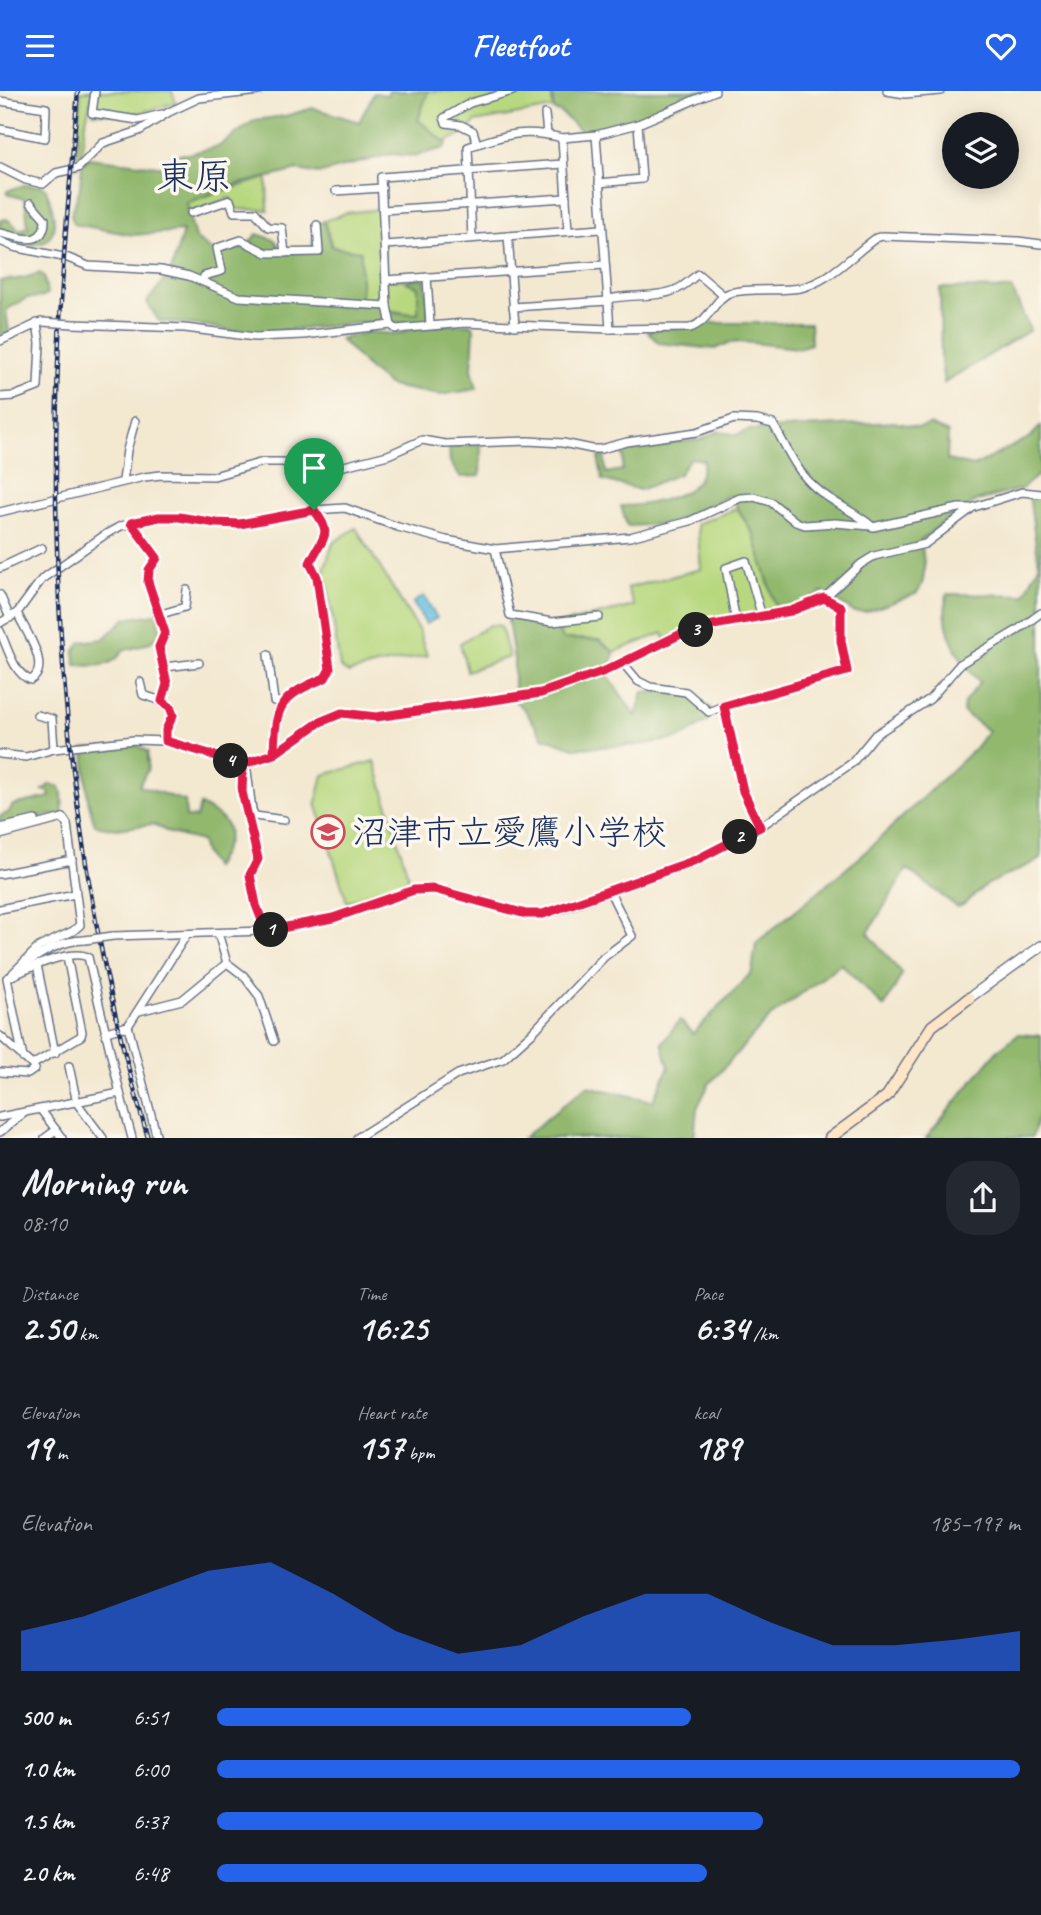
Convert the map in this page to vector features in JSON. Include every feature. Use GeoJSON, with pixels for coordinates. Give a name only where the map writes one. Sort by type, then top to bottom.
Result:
{"type":"FeatureCollection","features":[{"type":"Feature","properties":{"kind":"main road"},"geometry":{"type":"LineString","coordinates":[[830,1138],[887,1096],[932,1026],[969,998]]}},
{"type":"Feature","properties":{"kind":"street"},"geometry":{"type":"LineString","coordinates":[[95,91],[92,113],[138,120],[169,112]]}},
{"type":"Feature","properties":{"kind":"street"},"geometry":{"type":"LineString","coordinates":[[0,167],[26,180],[43,184],[56,173],[78,168],[103,143],[139,131],[169,112],[200,98],[260,91]]}},
{"type":"Feature","properties":{"kind":"street"},"geometry":{"type":"LineString","coordinates":[[477,144],[473,131],[467,127],[446,123],[444,118],[470,103],[513,91]]}},
{"type":"Feature","properties":{"kind":"street"},"geometry":{"type":"LineString","coordinates":[[472,238],[468,147],[512,133],[547,134],[562,138],[596,135],[638,124],[715,91]]}},
{"type":"Feature","properties":{"kind":"street"},"geometry":{"type":"LineString","coordinates":[[887,91],[905,94],[941,91]]}},
{"type":"Feature","properties":{"kind":"street"},"geometry":{"type":"LineString","coordinates":[[0,101],[46,108],[45,138],[0,129]]}},
{"type":"Feature","properties":{"kind":"street"},"geometry":{"type":"LineString","coordinates":[[545,114],[547,134]]}},
{"type":"Feature","properties":{"kind":"street"},"geometry":{"type":"LineString","coordinates":[[598,183],[642,179],[638,124]]}},
{"type":"Feature","properties":{"kind":"street"},"geometry":{"type":"LineString","coordinates":[[596,135],[610,329]]}},
{"type":"Feature","properties":{"kind":"street"},"geometry":{"type":"LineString","coordinates":[[562,138],[568,231]]}},
{"type":"Feature","properties":{"kind":"street"},"geometry":{"type":"LineString","coordinates":[[563,164],[381,177],[387,306],[391,325],[396,329],[465,323],[610,329],[690,328],[701,324],[724,296],[813,284],[876,238],[883,236],[1041,244]]}},
{"type":"Feature","properties":{"kind":"street"},"geometry":{"type":"LineString","coordinates":[[336,191],[382,188]]}},
{"type":"Feature","properties":{"kind":"street"},"geometry":{"type":"LineString","coordinates":[[383,211],[565,198]]}},
{"type":"Feature","properties":{"kind":"street"},"geometry":{"type":"LineString","coordinates":[[191,213],[230,200],[234,212],[255,212],[268,227],[282,228],[285,253]]}},
{"type":"Feature","properties":{"kind":"street"},"geometry":{"type":"LineString","coordinates":[[0,233],[31,240],[40,236],[45,229],[45,219],[31,203]]}},
{"type":"Feature","properties":{"kind":"street"},"geometry":{"type":"LineString","coordinates":[[202,280],[204,276],[222,271],[217,248],[241,240],[267,253],[319,252],[317,225]]}},
{"type":"Feature","properties":{"kind":"street"},"geometry":{"type":"LineString","coordinates":[[385,245],[601,229]]}},
{"type":"Feature","properties":{"kind":"street"},"geometry":{"type":"LineString","coordinates":[[508,236],[515,326]]}},
{"type":"Feature","properties":{"kind":"street"},"geometry":{"type":"LineString","coordinates":[[0,241],[14,247],[68,258],[88,266],[161,271],[202,280],[239,297],[387,306]]}},
{"type":"Feature","properties":{"kind":"street"},"geometry":{"type":"LineString","coordinates":[[386,280],[604,265]]}},
{"type":"Feature","properties":{"kind":"street"},"geometry":{"type":"LineString","coordinates":[[513,307],[666,293],[678,289],[698,274],[724,296]]}},
{"type":"Feature","properties":{"kind":"street"},"geometry":{"type":"LineString","coordinates":[[427,277],[430,325]]}},
{"type":"Feature","properties":{"kind":"street"},"geometry":{"type":"LineString","coordinates":[[0,341],[40,323],[185,328],[256,337],[303,335],[391,325]]}},
{"type":"Feature","properties":{"kind":"street"},"geometry":{"type":"LineString","coordinates":[[0,397],[13,396],[38,387],[40,323]]}},
{"type":"Feature","properties":{"kind":"street"},"geometry":{"type":"LineString","coordinates":[[0,512],[122,481],[161,475],[214,476],[263,462],[282,462],[324,471],[388,455],[422,440],[445,444],[528,441],[601,449],[627,442],[697,432],[734,419],[773,424],[788,452],[816,489],[863,517],[873,527]]}},
{"type":"Feature","properties":{"kind":"street"},"geometry":{"type":"LineString","coordinates":[[122,481],[135,421]]}},
{"type":"Feature","properties":{"kind":"street"},"geometry":{"type":"LineString","coordinates":[[243,767],[274,754],[320,722],[342,713],[376,717],[541,693],[605,671],[679,635],[708,626],[791,611],[824,598],[861,564],[874,557],[925,544],[971,509],[1022,492],[1041,494]]}},
{"type":"Feature","properties":{"kind":"street"},"geometry":{"type":"LineString","coordinates":[[0,623],[14,615],[42,579],[106,534],[131,523],[159,517],[240,524],[314,510],[345,508],[398,527],[495,549],[562,545],[644,534],[690,521],[740,498],[754,497],[771,502],[796,522],[805,525],[835,523],[873,527],[959,508],[971,509]]}},
{"type":"Feature","properties":{"kind":"street"},"geometry":{"type":"LineString","coordinates":[[274,754],[275,733],[282,703],[303,687],[325,678],[330,669],[317,577],[310,563],[324,540],[326,531],[324,523],[314,510]]}},
{"type":"Feature","properties":{"kind":"street"},"geometry":{"type":"LineString","coordinates":[[131,523],[157,558],[149,570],[148,582],[165,633],[159,647],[167,684],[162,701]]}},
{"type":"Feature","properties":{"kind":"street"},"geometry":{"type":"LineString","coordinates":[[0,568],[43,548]]}},
{"type":"Feature","properties":{"kind":"street"},"geometry":{"type":"LineString","coordinates":[[495,549],[510,615],[552,622],[599,617]]}},
{"type":"Feature","properties":{"kind":"street"},"geometry":{"type":"LineString","coordinates":[[736,622],[726,568],[746,561],[762,617]]}},
{"type":"Feature","properties":{"kind":"street"},"geometry":{"type":"LineString","coordinates":[[158,615],[185,607],[187,590]]}},
{"type":"Feature","properties":{"kind":"street"},"geometry":{"type":"LineString","coordinates":[[0,595],[38,657],[39,670],[36,677],[31,680],[20,673],[0,631]]}},
{"type":"Feature","properties":{"kind":"street"},"geometry":{"type":"LineString","coordinates":[[623,663],[638,681],[650,687],[686,692],[709,712],[847,671],[841,641],[841,607],[824,598]]}},
{"type":"Feature","properties":{"kind":"street"},"geometry":{"type":"LineString","coordinates":[[0,983],[37,956],[76,940],[144,933],[187,935],[266,931],[333,918],[414,890],[434,889],[526,914],[543,914],[610,892],[696,860],[760,827],[852,763],[875,735],[930,699],[960,664],[1041,613]]}},
{"type":"Feature","properties":{"kind":"street"},"geometry":{"type":"LineString","coordinates":[[268,655],[274,701],[282,703]]}},
{"type":"Feature","properties":{"kind":"street"},"geometry":{"type":"LineString","coordinates":[[165,667],[199,663]]}},
{"type":"Feature","properties":{"kind":"street"},"geometry":{"type":"LineString","coordinates":[[140,682],[143,695],[162,701],[170,707],[173,715],[166,730],[166,741]]}},
{"type":"Feature","properties":{"kind":"street"},"geometry":{"type":"LineString","coordinates":[[724,706],[743,791],[760,827]]}},
{"type":"Feature","properties":{"kind":"street"},"geometry":{"type":"LineString","coordinates":[[37,715],[51,719],[54,749]]}},
{"type":"Feature","properties":{"kind":"street"},"geometry":{"type":"LineString","coordinates":[[0,754],[26,757],[54,749],[134,740],[166,741],[243,767],[247,771],[255,816],[284,820]]}},
{"type":"Feature","properties":{"kind":"street"},"geometry":{"type":"LineString","coordinates":[[243,767],[242,792],[258,859],[252,869],[251,882],[266,931]]}},
{"type":"Feature","properties":{"kind":"street"},"geometry":{"type":"LineString","coordinates":[[0,828],[49,817],[63,818]]}},
{"type":"Feature","properties":{"kind":"street"},"geometry":{"type":"LineString","coordinates":[[0,835],[63,818]]}},
{"type":"Feature","properties":{"kind":"street"},"geometry":{"type":"LineString","coordinates":[[10,976],[39,947],[80,925],[67,824],[63,818]]}},
{"type":"Feature","properties":{"kind":"street"},"geometry":{"type":"LineString","coordinates":[[0,874],[72,860]]}},
{"type":"Feature","properties":{"kind":"street"},"geometry":{"type":"LineString","coordinates":[[357,1138],[458,1074],[503,1059],[532,1033],[604,957],[632,936],[610,892]]}},
{"type":"Feature","properties":{"kind":"street"},"geometry":{"type":"LineString","coordinates":[[0,909],[75,894]]}},
{"type":"Feature","properties":{"kind":"street"},"geometry":{"type":"LineString","coordinates":[[218,933],[227,963],[244,976],[259,996],[274,1041]]}},
{"type":"Feature","properties":{"kind":"street"},"geometry":{"type":"LineString","coordinates":[[106,1032],[128,1026],[187,935]]}},
{"type":"Feature","properties":{"kind":"street"},"geometry":{"type":"LineString","coordinates":[[969,998],[1041,946]]}},
{"type":"Feature","properties":{"kind":"street"},"geometry":{"type":"LineString","coordinates":[[10,976],[66,957],[83,954],[88,957],[132,1138]]}},
{"type":"Feature","properties":{"kind":"street"},"geometry":{"type":"LineString","coordinates":[[32,1065],[81,1036],[66,957]]}},
{"type":"Feature","properties":{"kind":"street"},"geometry":{"type":"LineString","coordinates":[[139,1011],[182,1000],[227,963]]}},
{"type":"Feature","properties":{"kind":"street"},"geometry":{"type":"LineString","coordinates":[[37,965],[55,1052]]}},
{"type":"Feature","properties":{"kind":"street"},"geometry":{"type":"LineString","coordinates":[[10,976],[23,1058]]}},
{"type":"Feature","properties":{"kind":"street"},"geometry":{"type":"LineString","coordinates":[[128,1026],[157,1138]]}},
{"type":"Feature","properties":{"kind":"street"},"geometry":{"type":"LineString","coordinates":[[0,1035],[35,1069],[28,1074],[0,1072]]}},
{"type":"Feature","properties":{"kind":"street"},"geometry":{"type":"LineString","coordinates":[[69,1066],[77,1103],[103,1138]]}},
{"type":"Feature","properties":{"kind":"street"},"geometry":{"type":"LineString","coordinates":[[0,1117],[120,1093]]}},
{"type":"Feature","properties":{"kind":"street"},"geometry":{"type":"LineString","coordinates":[[41,1110],[62,1138]]}},
{"type":"Feature","properties":{"kind":"street"},"geometry":{"type":"LineString","coordinates":[[0,1132],[26,1112]]}},
{"type":"Feature","properties":{"kind":"street"},"geometry":{"type":"LineString","coordinates":[[45,1138],[56,1130]]}},
{"type":"Feature","properties":{"kind":"green space"},"geometry":{"type":"Polygon","coordinates":[[[81,91],[93,91],[81,154],[88,157],[76,167],[81,91]]]}},
{"type":"Feature","properties":{"kind":"green space"},"geometry":{"type":"Polygon","coordinates":[[[95,91],[172,91],[176,103],[134,114],[93,113],[95,91]]]}},
{"type":"Feature","properties":{"kind":"green space"},"geometry":{"type":"Polygon","coordinates":[[[389,91],[428,91],[418,120],[447,144],[444,148],[414,156],[390,154],[318,174],[299,170],[239,184],[186,203],[195,238],[217,254],[246,247],[257,234],[275,240],[280,248],[270,252],[311,251],[317,225],[324,221],[332,247],[361,251],[361,301],[377,302],[388,312],[418,314],[418,287],[407,282],[409,279],[425,278],[430,325],[471,324],[474,328],[472,369],[477,389],[440,395],[390,386],[340,339],[369,332],[396,334],[426,325],[369,322],[247,334],[159,321],[147,302],[171,271],[183,231],[133,235],[74,224],[71,215],[80,188],[82,165],[89,158],[166,167],[172,155],[219,146],[255,120],[285,116],[313,108],[359,122],[374,93],[387,95],[389,91]]]}},
{"type":"Feature","properties":{"kind":"green space"},"geometry":{"type":"Polygon","coordinates":[[[428,91],[551,91],[553,108],[475,122],[468,131],[445,142],[418,120],[428,91]]]}},
{"type":"Feature","properties":{"kind":"green space"},"geometry":{"type":"Polygon","coordinates":[[[552,91],[714,91],[636,121],[582,132],[560,112],[554,111],[552,91]]]}},
{"type":"Feature","properties":{"kind":"green space"},"geometry":{"type":"Polygon","coordinates":[[[267,178],[268,210],[235,209],[230,198],[191,212],[185,202],[267,178]]]}},
{"type":"Feature","properties":{"kind":"green space"},"geometry":{"type":"Polygon","coordinates":[[[24,185],[42,186],[46,189],[53,210],[52,232],[42,243],[20,243],[6,235],[0,236],[0,220],[7,219],[20,230],[28,227],[25,199],[7,194],[7,191],[24,185]]]}},
{"type":"Feature","properties":{"kind":"green space"},"geometry":{"type":"Polygon","coordinates":[[[379,209],[386,280],[403,279],[418,286],[418,315],[388,310],[360,301],[361,253],[332,247],[324,221],[346,213],[379,209]]]}},
{"type":"Feature","properties":{"kind":"green space"},"geometry":{"type":"Polygon","coordinates":[[[40,273],[44,276],[47,294],[27,298],[6,310],[9,332],[0,336],[0,281],[40,273]]]}},
{"type":"Feature","properties":{"kind":"green space"},"geometry":{"type":"Polygon","coordinates":[[[940,288],[1012,289],[1030,330],[944,383],[941,363],[940,288]]]}},
{"type":"Feature","properties":{"kind":"green space"},"geometry":{"type":"Polygon","coordinates":[[[705,323],[810,323],[811,344],[798,348],[743,342],[728,343],[715,349],[659,343],[648,332],[705,323]]]}},
{"type":"Feature","properties":{"kind":"green space"},"geometry":{"type":"Polygon","coordinates":[[[894,422],[919,428],[930,425],[948,433],[947,460],[974,466],[1029,438],[1041,426],[1041,473],[1021,489],[977,501],[921,540],[924,575],[920,589],[916,594],[866,612],[854,612],[823,592],[805,603],[777,610],[753,534],[730,495],[670,524],[627,526],[621,506],[650,503],[682,493],[697,482],[704,460],[690,458],[679,474],[640,490],[603,480],[599,462],[600,452],[604,452],[606,473],[622,470],[624,457],[617,448],[700,440],[719,431],[736,435],[750,430],[894,422]]]}},
{"type":"Feature","properties":{"kind":"green space"},"geometry":{"type":"Polygon","coordinates":[[[481,444],[480,476],[460,477],[450,462],[449,447],[481,444]]]}},
{"type":"Feature","properties":{"kind":"green space"},"geometry":{"type":"Polygon","coordinates":[[[1029,495],[1041,498],[1041,859],[986,885],[957,907],[907,869],[868,933],[902,974],[884,1007],[841,964],[770,1017],[709,1084],[697,1108],[694,1138],[523,1138],[587,1086],[653,1101],[669,1067],[662,1043],[680,1020],[693,1034],[752,972],[756,943],[859,858],[975,748],[988,731],[963,712],[964,703],[980,682],[964,663],[952,642],[946,619],[947,594],[1024,595],[1039,565],[1029,495]]]}},
{"type":"Feature","properties":{"kind":"green space"},"geometry":{"type":"Polygon","coordinates":[[[737,508],[753,534],[777,610],[665,639],[663,633],[614,652],[599,640],[562,639],[556,625],[634,606],[627,588],[701,569],[697,524],[737,508]]]}},
{"type":"Feature","properties":{"kind":"green space"},"geometry":{"type":"Polygon","coordinates":[[[356,528],[419,631],[427,656],[348,673],[340,667],[324,570],[333,543],[356,528]]]}},
{"type":"Feature","properties":{"kind":"green space"},"geometry":{"type":"Polygon","coordinates":[[[156,614],[161,633],[149,643],[123,650],[109,663],[97,666],[76,665],[74,652],[81,642],[103,639],[125,619],[156,614]]]}},
{"type":"Feature","properties":{"kind":"green space"},"geometry":{"type":"Polygon","coordinates":[[[507,614],[554,626],[563,639],[599,640],[614,652],[607,675],[636,716],[643,692],[679,690],[711,708],[707,721],[681,738],[639,745],[574,748],[543,737],[524,709],[514,700],[514,659],[507,614]]]}},
{"type":"Feature","properties":{"kind":"green space"},"geometry":{"type":"Polygon","coordinates":[[[490,625],[501,626],[509,657],[467,671],[460,643],[490,625]]]}},
{"type":"Feature","properties":{"kind":"green space"},"geometry":{"type":"Polygon","coordinates":[[[137,745],[148,752],[148,769],[139,786],[185,801],[186,817],[196,818],[200,805],[226,824],[228,838],[214,868],[201,841],[170,833],[153,824],[116,829],[95,825],[88,800],[84,749],[137,745]]]}},
{"type":"Feature","properties":{"kind":"green space"},"geometry":{"type":"Polygon","coordinates":[[[375,761],[409,879],[347,902],[316,803],[323,775],[375,761]]]}},
{"type":"Feature","properties":{"kind":"green space"},"geometry":{"type":"Polygon","coordinates":[[[50,784],[60,787],[63,815],[0,826],[0,816],[8,813],[13,805],[50,797],[49,792],[43,790],[50,784]]]}},
{"type":"Feature","properties":{"kind":"green space"},"geometry":{"type":"Polygon","coordinates":[[[1018,1034],[1041,1036],[1041,1108],[1032,1137],[926,1138],[997,1051],[1018,1034]]]}},
{"type":"Feature","properties":{"kind":"water"},"geometry":{"type":"Polygon","coordinates":[[[424,596],[437,618],[426,624],[413,603],[424,596]]]}},
{"type":"Feature","properties":{"kind":"railway"},"geometry":{"type":"LineString","coordinates":[[78,91],[62,283],[57,398],[58,585],[64,678],[86,865],[123,1048],[148,1138]]}},
{"type":"Feature","properties":{"kind":"place","name":"沼津市立愛鷹小学校"},"geometry":{"type":"Point","coordinates":[328,832]}},
{"type":"Feature","properties":{"kind":"district","name":"東原"},"geometry":{"type":"Point","coordinates":[194,176]}},
{"type":"Feature","properties":{"kind":"route"},"geometry":{"type":"LineString","coordinates":[[314,510],[240,524],[179,517],[159,517],[131,523],[157,558],[149,570],[148,582],[165,633],[159,647],[167,684],[162,701],[170,707],[173,715],[166,730],[166,741],[243,764],[274,754],[320,722],[342,713],[376,717],[541,693],[605,671],[679,635],[708,626],[791,611],[824,598],[841,607],[841,641],[847,671],[724,706],[743,791],[760,827],[696,860],[543,914],[526,914],[434,889],[414,890],[333,918],[266,931],[256,905],[250,875],[258,859],[242,792],[243,764],[274,754],[277,718],[282,703],[303,687],[325,678],[330,669],[317,577],[310,563],[324,540],[326,531],[324,523],[314,510]]}}]}
